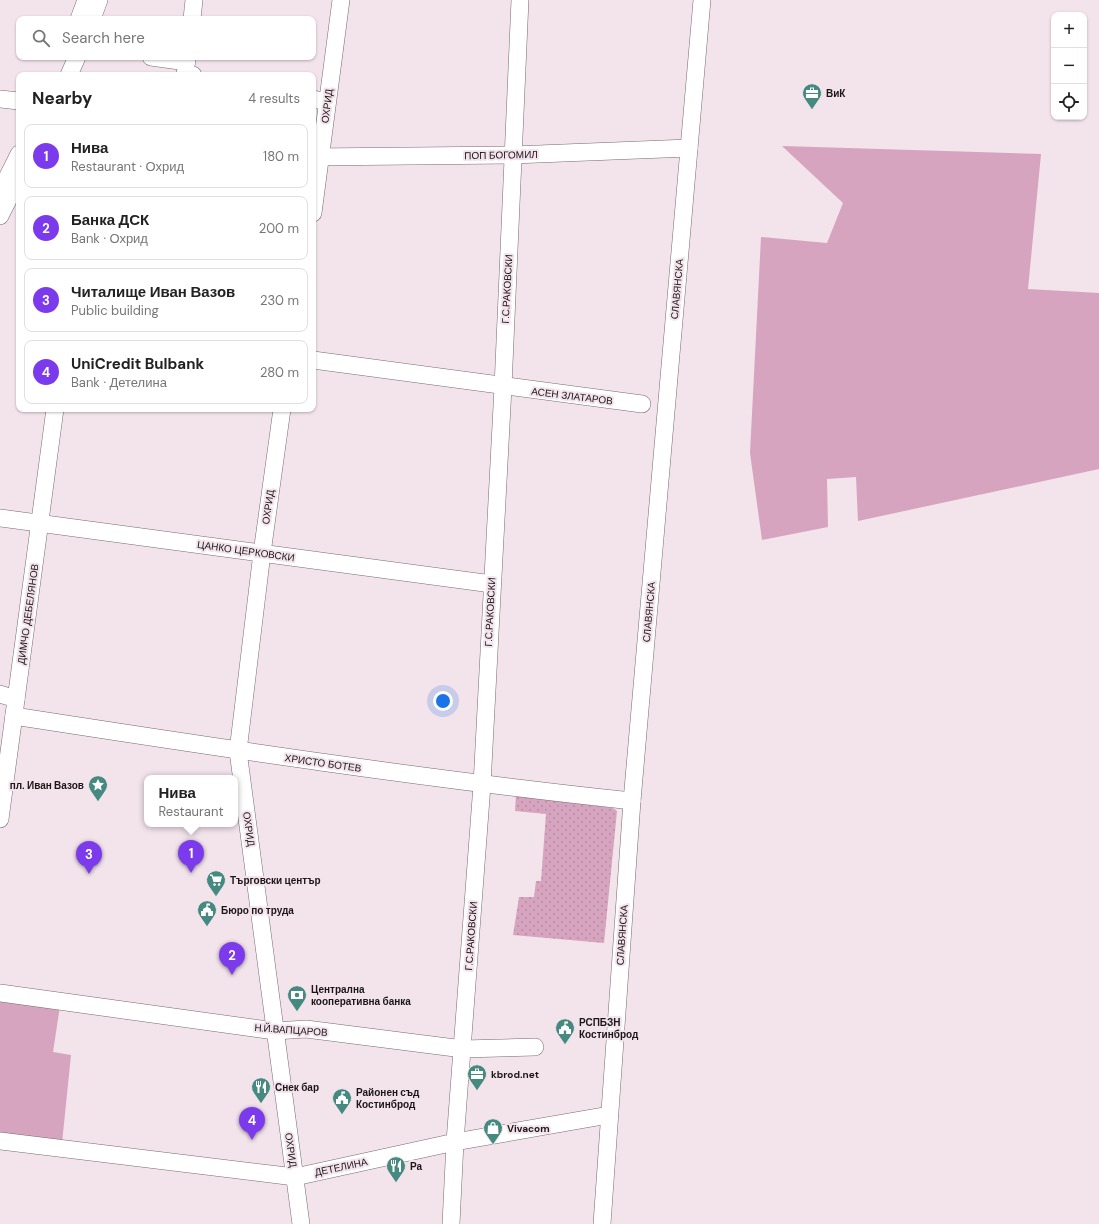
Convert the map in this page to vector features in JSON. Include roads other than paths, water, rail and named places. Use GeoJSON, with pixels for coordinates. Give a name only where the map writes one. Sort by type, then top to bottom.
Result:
{"type":"FeatureCollection","features":[{"type":"Feature","properties":{"kind":"street"},"geometry":{"type":"LineString","coordinates":[[80,16],[86,0]]}},
{"type":"Feature","properties":{"kind":"street"},"geometry":{"type":"LineString","coordinates":[[93,16],[99,0]]}},
{"type":"Feature","properties":{"kind":"street"},"geometry":{"type":"LineString","coordinates":[[192,16],[194,0]]}},
{"type":"Feature","properties":{"kind":"street","name":"ОХРИД"},"geometry":{"type":"LineString","coordinates":[[316,171],[320,101],[341,0]]}},
{"type":"Feature","properties":{"kind":"street","name":"Г.С.РАКОВСКИ"},"geometry":{"type":"LineString","coordinates":[[450,1224],[482,785],[503,387],[520,0]]}},
{"type":"Feature","properties":{"kind":"street","name":"СЛАВЯНСКА"},"geometry":{"type":"LineString","coordinates":[[602,1224],[632,801],[702,0]]}},
{"type":"Feature","properties":{"kind":"street"},"geometry":{"type":"LineString","coordinates":[[58,72],[64,60]]}},
{"type":"Feature","properties":{"kind":"street"},"geometry":{"type":"LineString","coordinates":[[70,72],[76,60]]}},
{"type":"Feature","properties":{"kind":"street"},"geometry":{"type":"LineString","coordinates":[[161,60],[188,68]]}},
{"type":"Feature","properties":{"kind":"street"},"geometry":{"type":"LineString","coordinates":[[0,99],[16,101]]}},
{"type":"Feature","properties":{"kind":"street","name":"ПОП БОГОМИЛ"},"geometry":{"type":"LineString","coordinates":[[317,157],[513,155],[689,148]]}},
{"type":"Feature","properties":{"kind":"street"},"geometry":{"type":"LineString","coordinates":[[0,192],[16,160]]}},
{"type":"Feature","properties":{"kind":"street"},"geometry":{"type":"LineString","coordinates":[[0,216],[16,184]]}},
{"type":"Feature","properties":{"kind":"street","name":"АСЕН ЗЛАТАРОВ"},"geometry":{"type":"LineString","coordinates":[[316,360],[503,387],[642,404]]}},
{"type":"Feature","properties":{"kind":"street","name":"ДИМЧО ДЕБЕЛЯНОВ"},"geometry":{"type":"LineString","coordinates":[[0,820],[55,412]]}},
{"type":"Feature","properties":{"kind":"street","name":"ОХРИД"},"geometry":{"type":"LineString","coordinates":[[282,412],[262,553],[238,751],[301,1224]]}},
{"type":"Feature","properties":{"kind":"street","name":"ЦАНКО ЦЕРКОВСКИ"},"geometry":{"type":"LineString","coordinates":[[0,518],[492,584]]}},
{"type":"Feature","properties":{"kind":"street"},"geometry":{"type":"LineString","coordinates":[[0,694],[16,699]]}},
{"type":"Feature","properties":{"kind":"street","name":"ХРИСТО БОТЕВ"},"geometry":{"type":"LineString","coordinates":[[14,716],[238,751],[482,785],[632,801]]}},
{"type":"Feature","properties":{"kind":"street","name":"Н.Й.ВАПЦАРОВ"},"geometry":{"type":"LineString","coordinates":[[0,993],[276,1031],[306,1029],[463,1048],[535,1047]]}},
{"type":"Feature","properties":{"kind":"street","name":"ДЕТЕЛИНА"},"geometry":{"type":"LineString","coordinates":[[0,1141],[295,1177],[455,1142],[609,1116]]}},
{"type":"Feature","properties":{"kind":"place","name":"ВиК"},"geometry":{"type":"Point","coordinates":[812,110]}},
{"type":"Feature","properties":{"kind":"place","name":"пл. Иван Вазов"},"geometry":{"type":"Point","coordinates":[98,802]}},
{"type":"Feature","properties":{"kind":"place","name":"Нива"},"geometry":{"type":"Point","coordinates":[191,873]}},
{"type":"Feature","properties":{"kind":"place","name":"Читалище Иван Вазов"},"geometry":{"type":"Point","coordinates":[89,874]}},
{"type":"Feature","properties":{"kind":"place","name":"Търговски център"},"geometry":{"type":"Point","coordinates":[216,897]}},
{"type":"Feature","properties":{"kind":"place","name":"Бюро по труда"},"geometry":{"type":"Point","coordinates":[207,927]}},
{"type":"Feature","properties":{"kind":"place","name":"Банка ДСК"},"geometry":{"type":"Point","coordinates":[232,975]}},
{"type":"Feature","properties":{"kind":"place","name":"Централна кооперативна банка"},"geometry":{"type":"Point","coordinates":[297,1012]}},
{"type":"Feature","properties":{"kind":"place","name":"РСПБЗН Костинброд"},"geometry":{"type":"Point","coordinates":[565,1045]}},
{"type":"Feature","properties":{"kind":"place","name":"kbrod.net"},"geometry":{"type":"Point","coordinates":[477,1091]}},
{"type":"Feature","properties":{"kind":"place","name":"Снек бар"},"geometry":{"type":"Point","coordinates":[261,1104]}},
{"type":"Feature","properties":{"kind":"place","name":"Районен съд Костинброд"},"geometry":{"type":"Point","coordinates":[342,1115]}},
{"type":"Feature","properties":{"kind":"place","name":"UniCredit Bulbank"},"geometry":{"type":"Point","coordinates":[252,1140]}},
{"type":"Feature","properties":{"kind":"place","name":"Vivacom"},"geometry":{"type":"Point","coordinates":[493,1145]}},
{"type":"Feature","properties":{"kind":"place","name":"Ра"},"geometry":{"type":"Point","coordinates":[396,1183]}}]}
